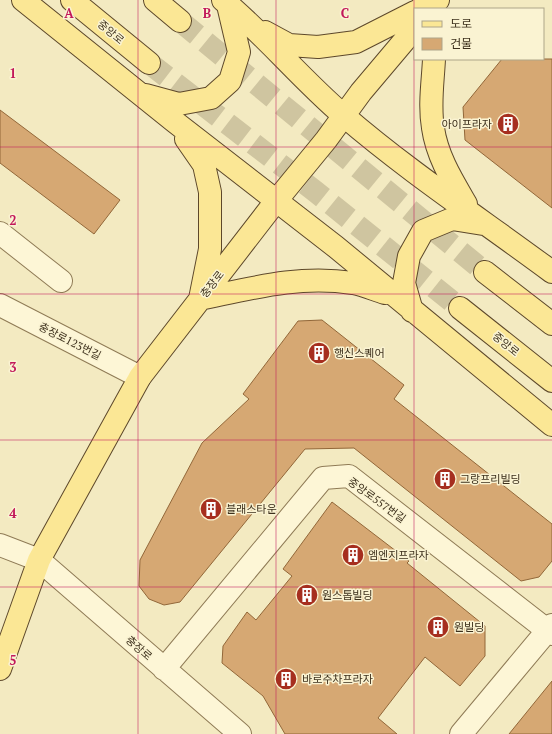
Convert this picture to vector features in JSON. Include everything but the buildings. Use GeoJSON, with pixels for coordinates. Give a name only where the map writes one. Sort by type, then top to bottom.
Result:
{"type":"FeatureCollection","features":[{"type":"Feature","properties":{"kind":"main road"},"geometry":{"type":"LineString","coordinates":[[23,0],[174,122],[336,247],[552,425]]}},
{"type":"Feature","properties":{"kind":"main road","name":"중앙로"},"geometry":{"type":"LineString","coordinates":[[72,0],[149,63]]}},
{"type":"Feature","properties":{"kind":"main road"},"geometry":{"type":"LineString","coordinates":[[155,0],[180,21]]}},
{"type":"Feature","properties":{"kind":"main road"},"geometry":{"type":"LineString","coordinates":[[422,8],[438,0]]}},
{"type":"Feature","properties":{"kind":"main road"},"geometry":{"type":"LineString","coordinates":[[432,8],[438,0]]}},
{"type":"Feature","properties":{"kind":"main road"},"geometry":{"type":"LineString","coordinates":[[139,94],[179,104],[211,98],[230,81],[239,52],[225,2]]}},
{"type":"Feature","properties":{"kind":"main road"},"geometry":{"type":"LineString","coordinates":[[225,2],[251,24],[302,78],[343,115],[404,165],[552,272]]}},
{"type":"Feature","properties":{"kind":"main road"},"geometry":{"type":"LineString","coordinates":[[251,24],[289,45],[318,47],[356,42],[414,13]]}},
{"type":"Feature","properties":{"kind":"main road","name":"충장로"},"geometry":{"type":"LineString","coordinates":[[0,669],[39,560],[140,378],[276,201],[326,140],[343,115],[414,29]]}},
{"type":"Feature","properties":{"kind":"main road"},"geometry":{"type":"LineString","coordinates":[[434,60],[432,127],[439,154],[471,212]]}},
{"type":"Feature","properties":{"kind":"main road"},"geometry":{"type":"LineString","coordinates":[[174,122],[204,165],[210,192],[210,249],[200,299],[284,281],[316,280],[354,283],[394,296]]}},
{"type":"Feature","properties":{"kind":"main road"},"geometry":{"type":"LineString","coordinates":[[412,311],[404,283],[409,256],[423,231],[452,219],[488,225]]}},
{"type":"Feature","properties":{"kind":"main road"},"geometry":{"type":"LineString","coordinates":[[485,272],[552,324]]}},
{"type":"Feature","properties":{"kind":"main road","name":"중앙로"},"geometry":{"type":"LineString","coordinates":[[460,308],[552,381]]}},
{"type":"Feature","properties":{"kind":"street"},"geometry":{"type":"LineString","coordinates":[[0,233],[61,281]]}},
{"type":"Feature","properties":{"kind":"street","name":"충장로123번길"},"geometry":{"type":"LineString","coordinates":[[0,305],[140,378]]}},
{"type":"Feature","properties":{"kind":"street","name":"중앙로557번길"},"geometry":{"type":"LineString","coordinates":[[164,669],[323,478],[349,476],[550,630],[461,734]]}},
{"type":"Feature","properties":{"kind":"street"},"geometry":{"type":"LineString","coordinates":[[0,545],[39,560]]}},
{"type":"Feature","properties":{"kind":"street","name":"충장로"},"geometry":{"type":"LineString","coordinates":[[39,560],[240,734]]}},
{"type":"Feature","properties":{"kind":"tunnel"},"geometry":{"type":"LineString","coordinates":[[180,21],[485,272]]}},
{"type":"Feature","properties":{"kind":"tunnel"},"geometry":{"type":"LineString","coordinates":[[149,63],[316,192],[460,308]]}},
{"type":"Feature","properties":{"kind":"place","name":"아이프라자"},"geometry":{"type":"Point","coordinates":[508,124]}},
{"type":"Feature","properties":{"kind":"place","name":"행신스퀘어"},"geometry":{"type":"Point","coordinates":[319,353]}},
{"type":"Feature","properties":{"kind":"place","name":"그랑프리빌딩"},"geometry":{"type":"Point","coordinates":[445,479]}},
{"type":"Feature","properties":{"kind":"place","name":"블래스타운"},"geometry":{"type":"Point","coordinates":[211,509]}},
{"type":"Feature","properties":{"kind":"place","name":"엠엔지프라자"},"geometry":{"type":"Point","coordinates":[353,555]}},
{"type":"Feature","properties":{"kind":"place","name":"원스톱빌딩"},"geometry":{"type":"Point","coordinates":[307,595]}},
{"type":"Feature","properties":{"kind":"place","name":"원빌딩"},"geometry":{"type":"Point","coordinates":[438,627]}},
{"type":"Feature","properties":{"kind":"place","name":"바로주차프라자"},"geometry":{"type":"Point","coordinates":[286,679]}}]}
